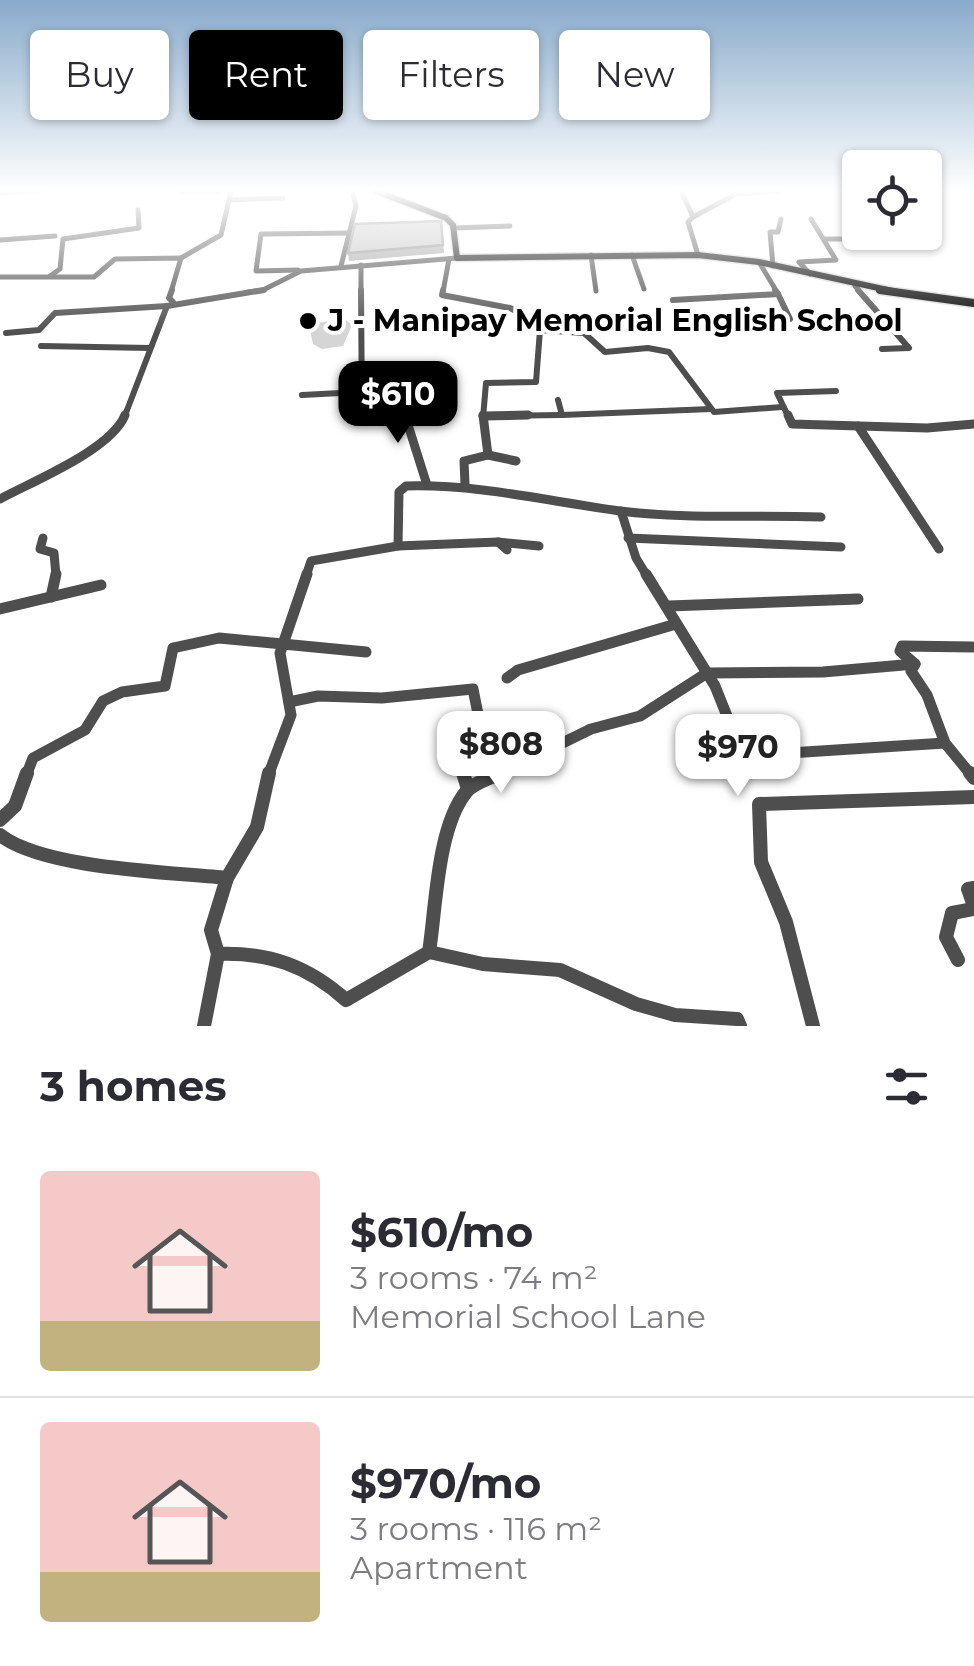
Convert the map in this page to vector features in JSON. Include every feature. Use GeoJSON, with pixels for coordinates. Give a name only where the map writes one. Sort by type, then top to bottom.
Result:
{"type":"FeatureCollection","features":[{"type":"Feature","properties":{"kind":"main road"},"geometry":{"type":"LineString","coordinates":[[454,239],[453,258],[698,255],[759,262],[856,286],[974,303]]}},
{"type":"Feature","properties":{"kind":"street"},"geometry":{"type":"LineString","coordinates":[[48,278],[60,269],[65,239]]}},
{"type":"Feature","properties":{"kind":"street"},"geometry":{"type":"LineString","coordinates":[[0,277],[94,276],[115,259],[180,258],[220,239]]}},
{"type":"Feature","properties":{"kind":"street"},"geometry":{"type":"LineString","coordinates":[[261,239],[256,271],[453,258],[442,295],[523,313],[540,323],[542,346],[536,382],[488,381],[483,416],[488,455]]}},
{"type":"Feature","properties":{"kind":"street"},"geometry":{"type":"LineString","coordinates":[[341,266],[347,239]]}},
{"type":"Feature","properties":{"kind":"street"},"geometry":{"type":"LineString","coordinates":[[693,239],[698,255]]}},
{"type":"Feature","properties":{"kind":"street"},"geometry":{"type":"LineString","coordinates":[[770,239],[772,266]]}},
{"type":"Feature","properties":{"kind":"street"},"geometry":{"type":"LineString","coordinates":[[824,240],[842,240]]}},
{"type":"Feature","properties":{"kind":"street"},"geometry":{"type":"LineString","coordinates":[[810,274],[799,262],[836,260],[824,240]]}},
{"type":"Feature","properties":{"kind":"street"},"geometry":{"type":"LineString","coordinates":[[591,255],[596,291]]}},
{"type":"Feature","properties":{"kind":"street"},"geometry":{"type":"LineString","coordinates":[[632,255],[644,288]]}},
{"type":"Feature","properties":{"kind":"street"},"geometry":{"type":"LineString","coordinates":[[0,499],[104,442],[120,428],[170,304],[180,258]]}},
{"type":"Feature","properties":{"kind":"street"},"geometry":{"type":"LineString","coordinates":[[759,262],[790,319]]}},
{"type":"Feature","properties":{"kind":"street"},"geometry":{"type":"LineString","coordinates":[[361,264],[358,418],[389,415],[407,421],[414,432],[427,485]]}},
{"type":"Feature","properties":{"kind":"street"},"geometry":{"type":"LineString","coordinates":[[6,333],[39,330],[54,313],[170,304],[263,290],[302,270]]}},
{"type":"Feature","properties":{"kind":"street"},"geometry":{"type":"LineString","coordinates":[[856,286],[909,348],[882,350]]}},
{"type":"Feature","properties":{"kind":"street"},"geometry":{"type":"LineString","coordinates":[[673,300],[778,294]]}},
{"type":"Feature","properties":{"kind":"street"},"geometry":{"type":"LineString","coordinates":[[540,330],[588,335],[605,352],[648,348],[669,352],[712,409]]}},
{"type":"Feature","properties":{"kind":"street"},"geometry":{"type":"LineString","coordinates":[[41,346],[150,348]]}},
{"type":"Feature","properties":{"kind":"street"},"geometry":{"type":"LineString","coordinates":[[361,371],[423,370]]}},
{"type":"Feature","properties":{"kind":"street"},"geometry":{"type":"LineString","coordinates":[[836,391],[777,393],[792,424],[974,424]]}},
{"type":"Feature","properties":{"kind":"street"},"geometry":{"type":"LineString","coordinates":[[302,394],[360,392]]}},
{"type":"Feature","properties":{"kind":"street"},"geometry":{"type":"LineString","coordinates":[[558,400],[562,416]]}},
{"type":"Feature","properties":{"kind":"street"},"geometry":{"type":"LineString","coordinates":[[483,416],[782,408]]}},
{"type":"Feature","properties":{"kind":"street"},"geometry":{"type":"LineString","coordinates":[[858,426],[940,548]]}},
{"type":"Feature","properties":{"kind":"street"},"geometry":{"type":"LineString","coordinates":[[465,484],[466,458],[488,455],[516,461]]}},
{"type":"Feature","properties":{"kind":"street"},"geometry":{"type":"LineString","coordinates":[[398,546],[398,492],[406,486],[465,484],[483,494],[556,498],[620,511],[821,517]]}},
{"type":"Feature","properties":{"kind":"street"},"geometry":{"type":"LineString","coordinates":[[620,511],[636,558],[707,673],[743,756],[945,743]]}},
{"type":"Feature","properties":{"kind":"street"},"geometry":{"type":"LineString","coordinates":[[43,538],[40,549],[54,553],[56,575],[50,597]]}},
{"type":"Feature","properties":{"kind":"street"},"geometry":{"type":"LineString","coordinates":[[628,538],[841,547]]}},
{"type":"Feature","properties":{"kind":"street"},"geometry":{"type":"LineString","coordinates":[[498,542],[507,550]]}},
{"type":"Feature","properties":{"kind":"street"},"geometry":{"type":"LineString","coordinates":[[204,1026],[218,954],[211,930],[228,878],[256,827],[267,778],[291,715],[280,653],[303,596],[311,561],[398,546],[498,542],[539,546]]}},
{"type":"Feature","properties":{"kind":"street"},"geometry":{"type":"LineString","coordinates":[[0,609],[101,585]]}},
{"type":"Feature","properties":{"kind":"street"},"geometry":{"type":"LineString","coordinates":[[668,606],[805,598],[858,600]]}},
{"type":"Feature","properties":{"kind":"street"},"geometry":{"type":"LineString","coordinates":[[507,678],[518,670],[676,624]]}},
{"type":"Feature","properties":{"kind":"street"},"geometry":{"type":"LineString","coordinates":[[0,820],[15,806],[33,758],[85,730],[103,700],[122,692],[165,686],[173,648],[219,638],[366,652]]}},
{"type":"Feature","properties":{"kind":"street"},"geometry":{"type":"LineString","coordinates":[[915,664],[900,651],[902,646],[972,647]]}},
{"type":"Feature","properties":{"kind":"street"},"geometry":{"type":"LineString","coordinates":[[429,952],[451,835],[460,800],[468,789],[591,729],[640,716],[707,673],[823,672],[915,664]]}},
{"type":"Feature","properties":{"kind":"street"},"geometry":{"type":"LineString","coordinates":[[915,664],[911,671],[927,695],[945,743],[974,778]]}},
{"type":"Feature","properties":{"kind":"street"},"geometry":{"type":"LineString","coordinates":[[289,702],[318,696],[382,698],[473,689],[486,754],[463,772],[468,789]]}},
{"type":"Feature","properties":{"kind":"street"},"geometry":{"type":"LineString","coordinates":[[813,1026],[786,922],[761,862],[759,804],[974,798]]}},
{"type":"Feature","properties":{"kind":"street"},"geometry":{"type":"LineString","coordinates":[[0,835],[20,846],[57,852],[74,862],[228,878]]}},
{"type":"Feature","properties":{"kind":"street"},"geometry":{"type":"LineString","coordinates":[[958,960],[946,937],[952,913],[974,908],[968,889],[974,888]]}},
{"type":"Feature","properties":{"kind":"street"},"geometry":{"type":"LineString","coordinates":[[218,954],[252,951],[318,973],[346,1000],[429,952],[483,964],[560,970],[636,1004],[676,1016],[737,1019],[740,1026]]}},
{"type":"Feature","properties":{"kind":"shaded area"},"geometry":{"type":"Polygon","coordinates":[[[345,319],[352,325],[343,346],[322,349],[313,344],[310,330],[315,323],[345,319]]]}},
{"type":"Feature","properties":{"kind":"building"},"geometry":{"type":"Polygon","coordinates":[[[351,239],[442,239],[443,245],[348,253],[351,239]]]}},
{"type":"Feature","properties":{"kind":"place","name":"J - Manipay Memorial English School"},"geometry":{"type":"Point","coordinates":[308,321]}}]}
